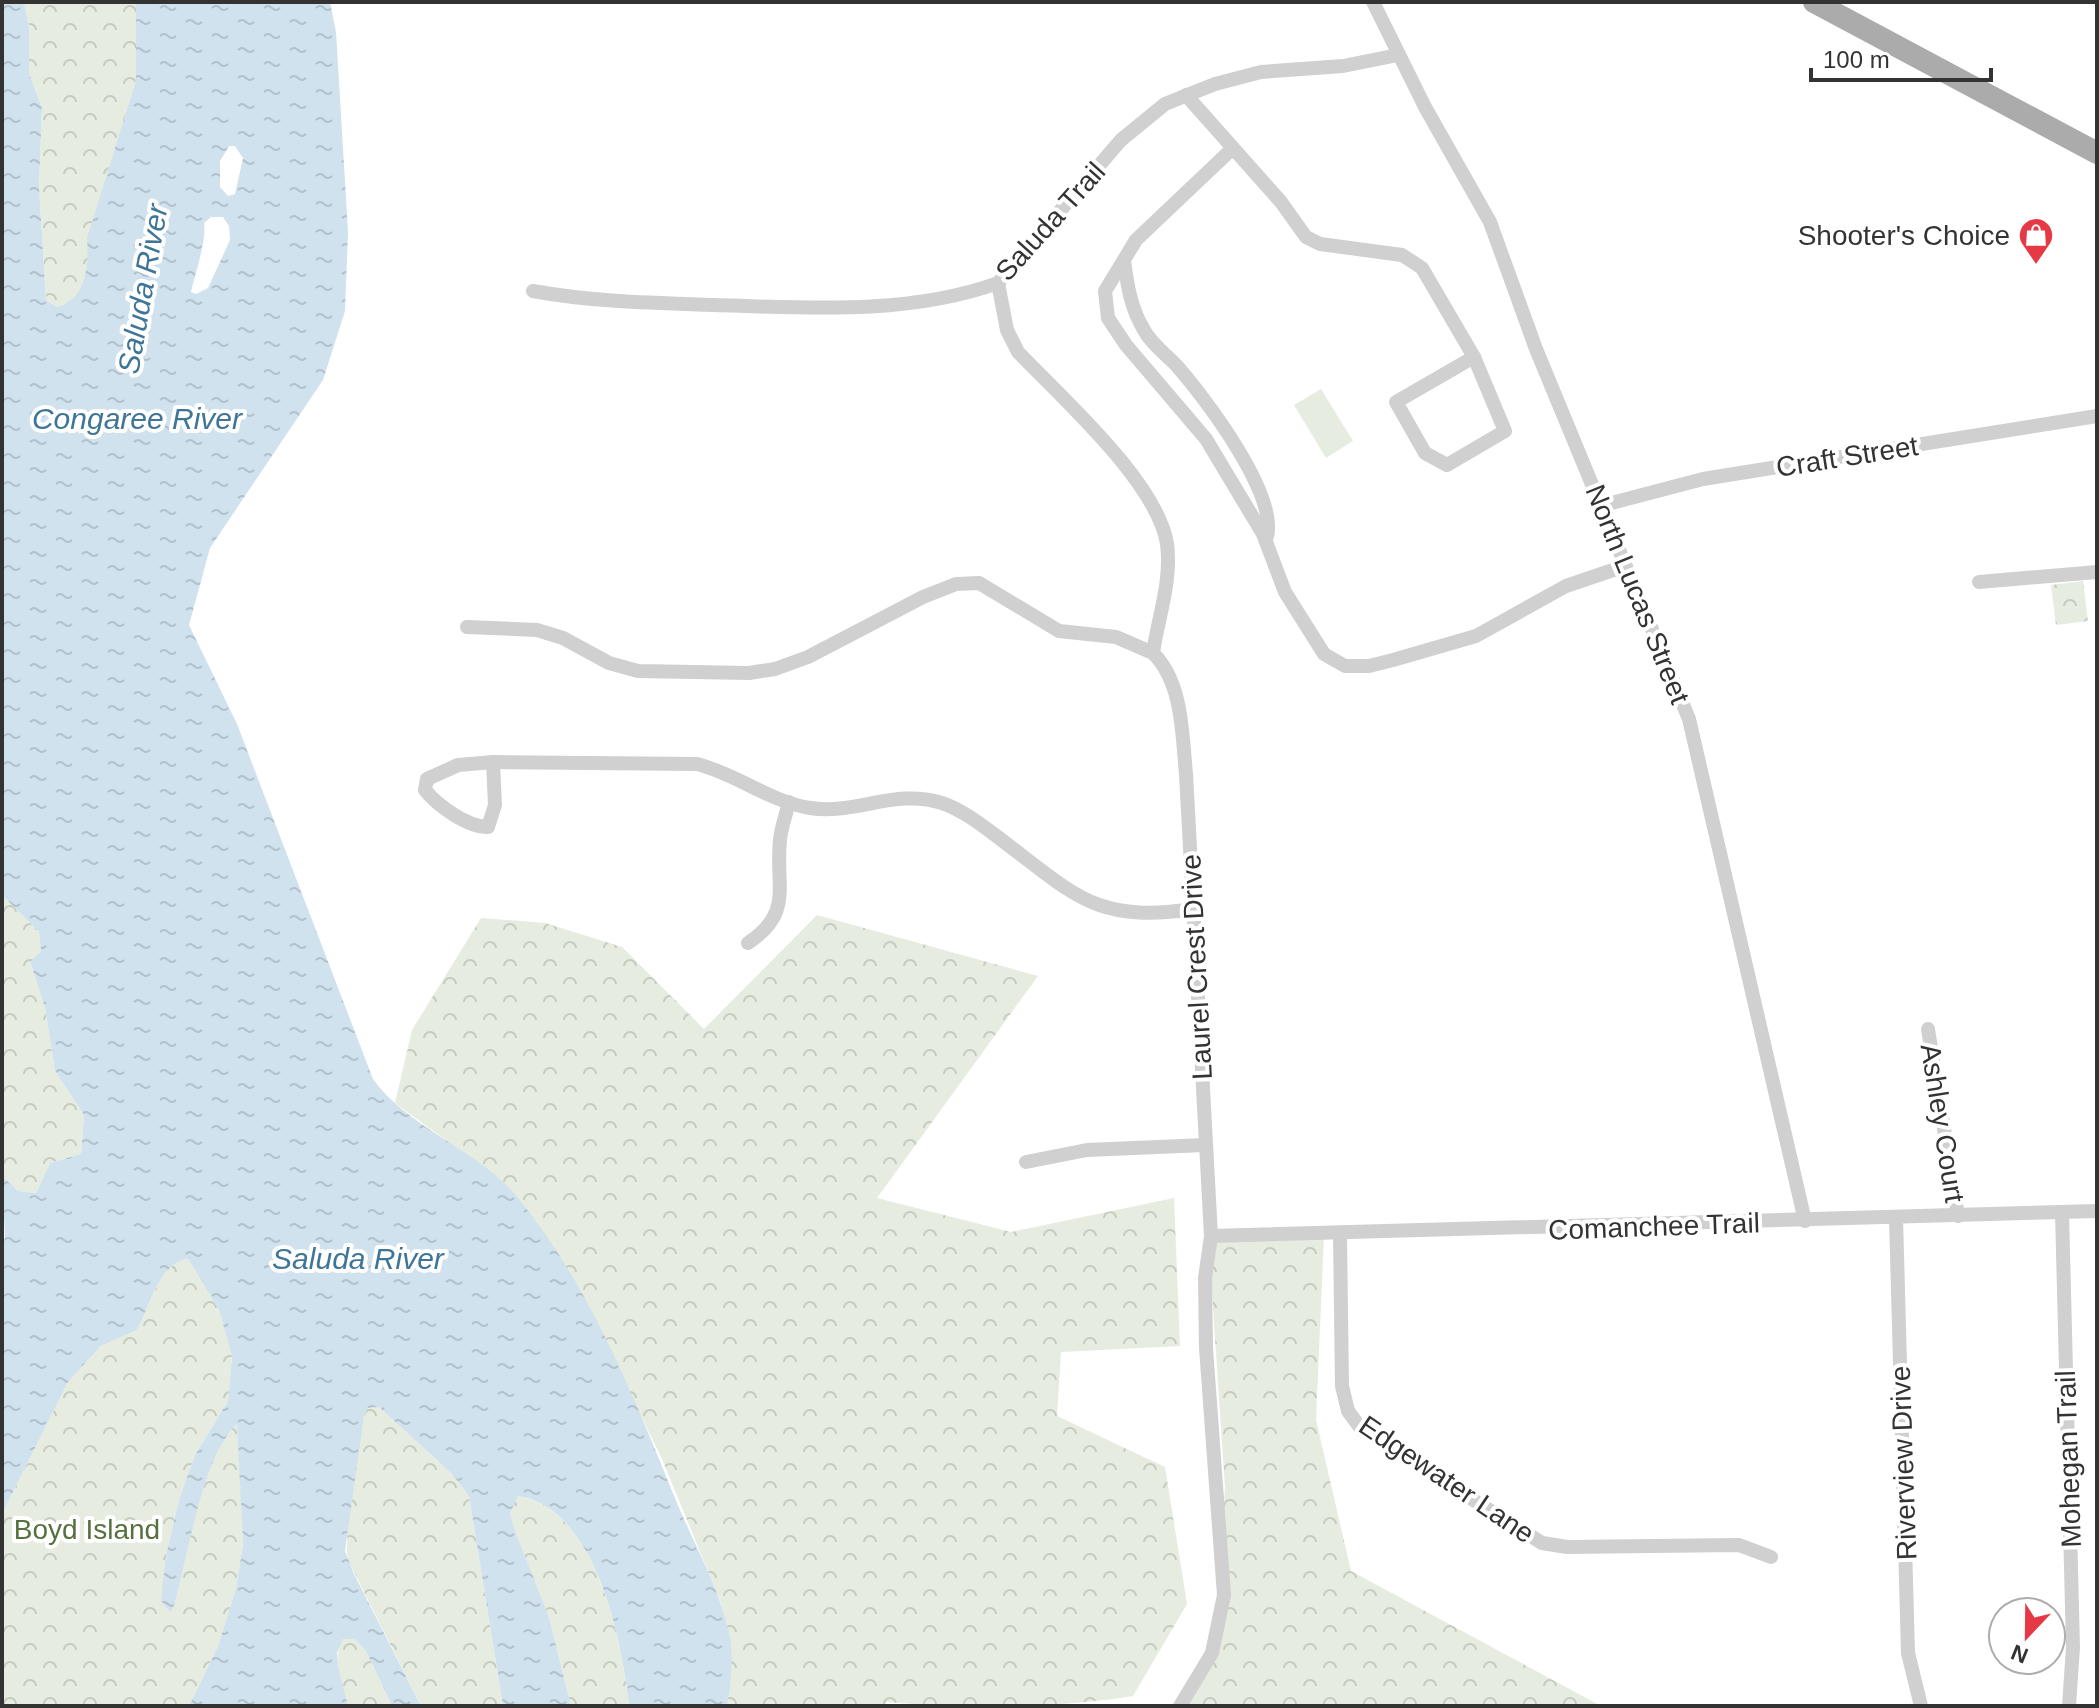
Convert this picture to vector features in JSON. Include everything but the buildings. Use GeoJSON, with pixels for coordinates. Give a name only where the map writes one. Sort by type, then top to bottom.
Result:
{"type":"FeatureCollection","features":[{"type":"Feature","properties":{"kind":"main road"},"geometry":{"type":"LineString","coordinates":[[1814,2],[2097,153]]}},
{"type":"Feature","properties":{"kind":"street","name":"North Lucas Street"},"geometry":{"type":"LineString","coordinates":[[1373,2],[1398,55],[1490,222],[1536,349],[1689,719],[1805,1221]]}},
{"type":"Feature","properties":{"kind":"street","name":"Saluda Trail"},"geometry":{"type":"LineString","coordinates":[[533,291],[615,302],[825,308],[930,301],[998,283],[1129,132],[1146,117],[1186,95],[1273,70],[1343,66],[1398,55]]}},
{"type":"Feature","properties":{"kind":"street"},"geometry":{"type":"LineString","coordinates":[[1186,95],[1281,202],[1306,237],[1320,244],[1402,255],[1422,268],[1474,357],[1505,431],[1447,465],[1425,453],[1396,402],[1474,357]]}},
{"type":"Feature","properties":{"kind":"street"},"geometry":{"type":"LineString","coordinates":[[1233,148],[1147,228],[1105,291],[1108,318],[1126,345],[1206,439],[1266,540],[1280,580],[1309,634],[1333,662],[1357,668],[1476,636],[1566,586],[1625,566]]}},
{"type":"Feature","properties":{"kind":"street"},"geometry":{"type":"LineString","coordinates":[[1124,260],[1128,290],[1144,332],[1227,428],[1262,496],[1271,527],[1266,540]]}},
{"type":"Feature","properties":{"kind":"street"},"geometry":{"type":"LineString","coordinates":[[467,627],[537,630],[563,638],[609,663],[638,671],[749,673],[775,669],[808,657],[923,597],[956,584],[979,583],[1059,631],[1116,637],[1153,653],[1166,590],[1167,545],[1163,530],[1151,502],[1130,472],[1018,352],[1007,330],[998,283]]}},
{"type":"Feature","properties":{"kind":"street","name":"Craft Street"},"geometry":{"type":"LineString","coordinates":[[1600,506],[1703,479],[2097,416]]}},
{"type":"Feature","properties":{"kind":"street"},"geometry":{"type":"LineString","coordinates":[[1979,582],[2097,572]]}},
{"type":"Feature","properties":{"kind":"street","name":"Laurel Crest Drive"},"geometry":{"type":"LineString","coordinates":[[1153,653],[1169,675],[1180,713],[1211,1236],[1205,1278],[1206,1348],[1224,1595],[1212,1653],[1180,1706]]}},
{"type":"Feature","properties":{"kind":"street"},"geometry":{"type":"LineString","coordinates":[[493,762],[495,805],[488,827],[477,827],[432,798],[425,790],[427,779],[447,768],[493,762],[686,763],[719,771],[759,793],[830,809],[898,797],[933,800],[974,819],[1056,882],[1095,905],[1140,914],[1194,909]]}},
{"type":"Feature","properties":{"kind":"street"},"geometry":{"type":"LineString","coordinates":[[748,943],[764,932],[778,914],[780,839],[789,802]]}},
{"type":"Feature","properties":{"kind":"street","name":"Ashley Court"},"geometry":{"type":"LineString","coordinates":[[1928,1029],[1958,1216]]}},
{"type":"Feature","properties":{"kind":"street"},"geometry":{"type":"LineString","coordinates":[[1026,1162],[1087,1150],[1205,1145]]}},
{"type":"Feature","properties":{"kind":"street","name":"Comanchee Trail"},"geometry":{"type":"LineString","coordinates":[[1211,1236],[2097,1211]]}},
{"type":"Feature","properties":{"kind":"street","name":"Mohegan Trail"},"geometry":{"type":"LineString","coordinates":[[2062,1212],[2073,1647],[2069,1706]]}},
{"type":"Feature","properties":{"kind":"street","name":"Riverview Drive"},"geometry":{"type":"LineString","coordinates":[[1896,1218],[1908,1653],[1921,1706]]}},
{"type":"Feature","properties":{"kind":"street","name":"Edgewater Lane"},"geometry":{"type":"LineString","coordinates":[[1340,1234],[1344,1397],[1362,1430],[1542,1543],[1567,1547],[1739,1545],[1771,1557]]}},
{"type":"Feature","properties":{"kind":"green space"},"geometry":{"type":"Polygon","coordinates":[[[24,2],[136,2],[136,80],[88,237],[84,279],[75,296],[57,307],[46,300],[39,186],[42,108],[29,73],[29,26],[24,2]]]}},
{"type":"Feature","properties":{"kind":"green space"},"geometry":{"type":"Polygon","coordinates":[[[1321,389],[1353,441],[1326,458],[1294,405],[1321,389]]]}},
{"type":"Feature","properties":{"kind":"green space"},"geometry":{"type":"Polygon","coordinates":[[[2083,581],[2088,621],[2056,625],[2051,585],[2083,581]]]}},
{"type":"Feature","properties":{"kind":"green space"},"geometry":{"type":"Polygon","coordinates":[[[2,895],[39,932],[41,951],[30,963],[45,1008],[55,1071],[84,1115],[81,1154],[50,1163],[36,1193],[18,1191],[2,1176],[2,895]]]}},
{"type":"Feature","properties":{"kind":"green space"},"geometry":{"type":"Polygon","coordinates":[[[817,915],[1038,976],[877,1198],[1011,1232],[1174,1198],[1180,1346],[1061,1352],[1057,1416],[1165,1467],[1187,1604],[1133,1696],[1011,1706],[887,1702],[883,1706],[727,1706],[731,1649],[721,1603],[662,1459],[579,1288],[533,1218],[499,1179],[395,1103],[412,1030],[481,918],[545,923],[622,947],[704,1029],[817,915]]]}},
{"type":"Feature","properties":{"kind":"green space"},"geometry":{"type":"Polygon","coordinates":[[[1208,1233],[1324,1236],[1316,1420],[1351,1571],[1601,1706],[1176,1706],[1217,1639],[1225,1487],[1208,1233]]]}},
{"type":"Feature","properties":{"kind":"green space","name":"Boyd Island"},"geometry":{"type":"Polygon","coordinates":[[[188,1259],[219,1310],[232,1355],[228,1401],[195,1455],[179,1500],[166,1555],[174,1606],[205,1483],[225,1439],[238,1423],[243,1544],[236,1588],[218,1646],[189,1706],[2,1706],[2,1514],[68,1382],[101,1346],[137,1330],[162,1277],[169,1268],[188,1259]]]}},
{"type":"Feature","properties":{"kind":"green space"},"geometry":{"type":"Polygon","coordinates":[[[379,1407],[452,1474],[469,1496],[503,1706],[421,1706],[348,1560],[349,1508],[363,1418],[367,1408],[379,1407]]]}},
{"type":"Feature","properties":{"kind":"green space"},"geometry":{"type":"Polygon","coordinates":[[[517,1496],[544,1506],[567,1524],[585,1550],[611,1614],[620,1647],[629,1706],[571,1706],[549,1617],[514,1529],[510,1513],[517,1496]]]}},
{"type":"Feature","properties":{"kind":"green space"},"geometry":{"type":"Polygon","coordinates":[[[343,1639],[354,1639],[366,1651],[392,1706],[348,1706],[337,1664],[343,1639]]]}},
{"type":"Feature","properties":{"kind":"water"},"geometry":{"type":"Polygon","coordinates":[[[2,2],[24,2],[29,26],[29,73],[42,108],[39,186],[46,300],[57,307],[75,296],[84,279],[87,238],[136,80],[136,2],[330,2],[336,32],[348,232],[345,311],[323,380],[210,548],[189,625],[237,724],[373,1079],[406,1112],[484,1166],[518,1198],[567,1268],[608,1342],[725,1616],[732,1660],[727,1706],[629,1706],[620,1647],[611,1614],[586,1550],[567,1525],[545,1506],[518,1496],[510,1513],[549,1617],[571,1706],[503,1706],[469,1496],[452,1474],[379,1407],[368,1408],[364,1415],[345,1551],[421,1706],[392,1706],[366,1651],[354,1639],[343,1639],[337,1653],[338,1667],[348,1706],[189,1706],[218,1646],[236,1588],[243,1544],[237,1424],[214,1460],[205,1484],[170,1612],[161,1601],[166,1555],[179,1500],[195,1455],[228,1401],[232,1356],[219,1310],[188,1259],[169,1268],[162,1277],[137,1330],[101,1346],[68,1382],[2,1514],[2,1247],[5,1237],[2,1176],[18,1191],[36,1193],[50,1163],[81,1154],[84,1115],[55,1071],[45,1008],[30,962],[41,951],[39,932],[2,895],[2,2]],[[229,146],[220,161],[220,187],[228,196],[235,194],[243,158],[235,146],[229,146]],[[211,217],[204,223],[202,247],[191,292],[196,294],[208,288],[230,240],[229,226],[223,217],[211,217]]]}},
{"type":"Feature","properties":{"kind":"place","name":"Shooter's Choice"},"geometry":{"type":"Point","coordinates":[2036,266]}},
{"type":"Feature","properties":{"kind":"water label","name":"Saluda River"},"geometry":{"type":"Point","coordinates":[143,289]}},
{"type":"Feature","properties":{"kind":"water label","name":"Congaree River"},"geometry":{"type":"Point","coordinates":[137,419]}},
{"type":"Feature","properties":{"kind":"water label","name":"Saluda River"},"geometry":{"type":"Point","coordinates":[358,1259]}}]}
